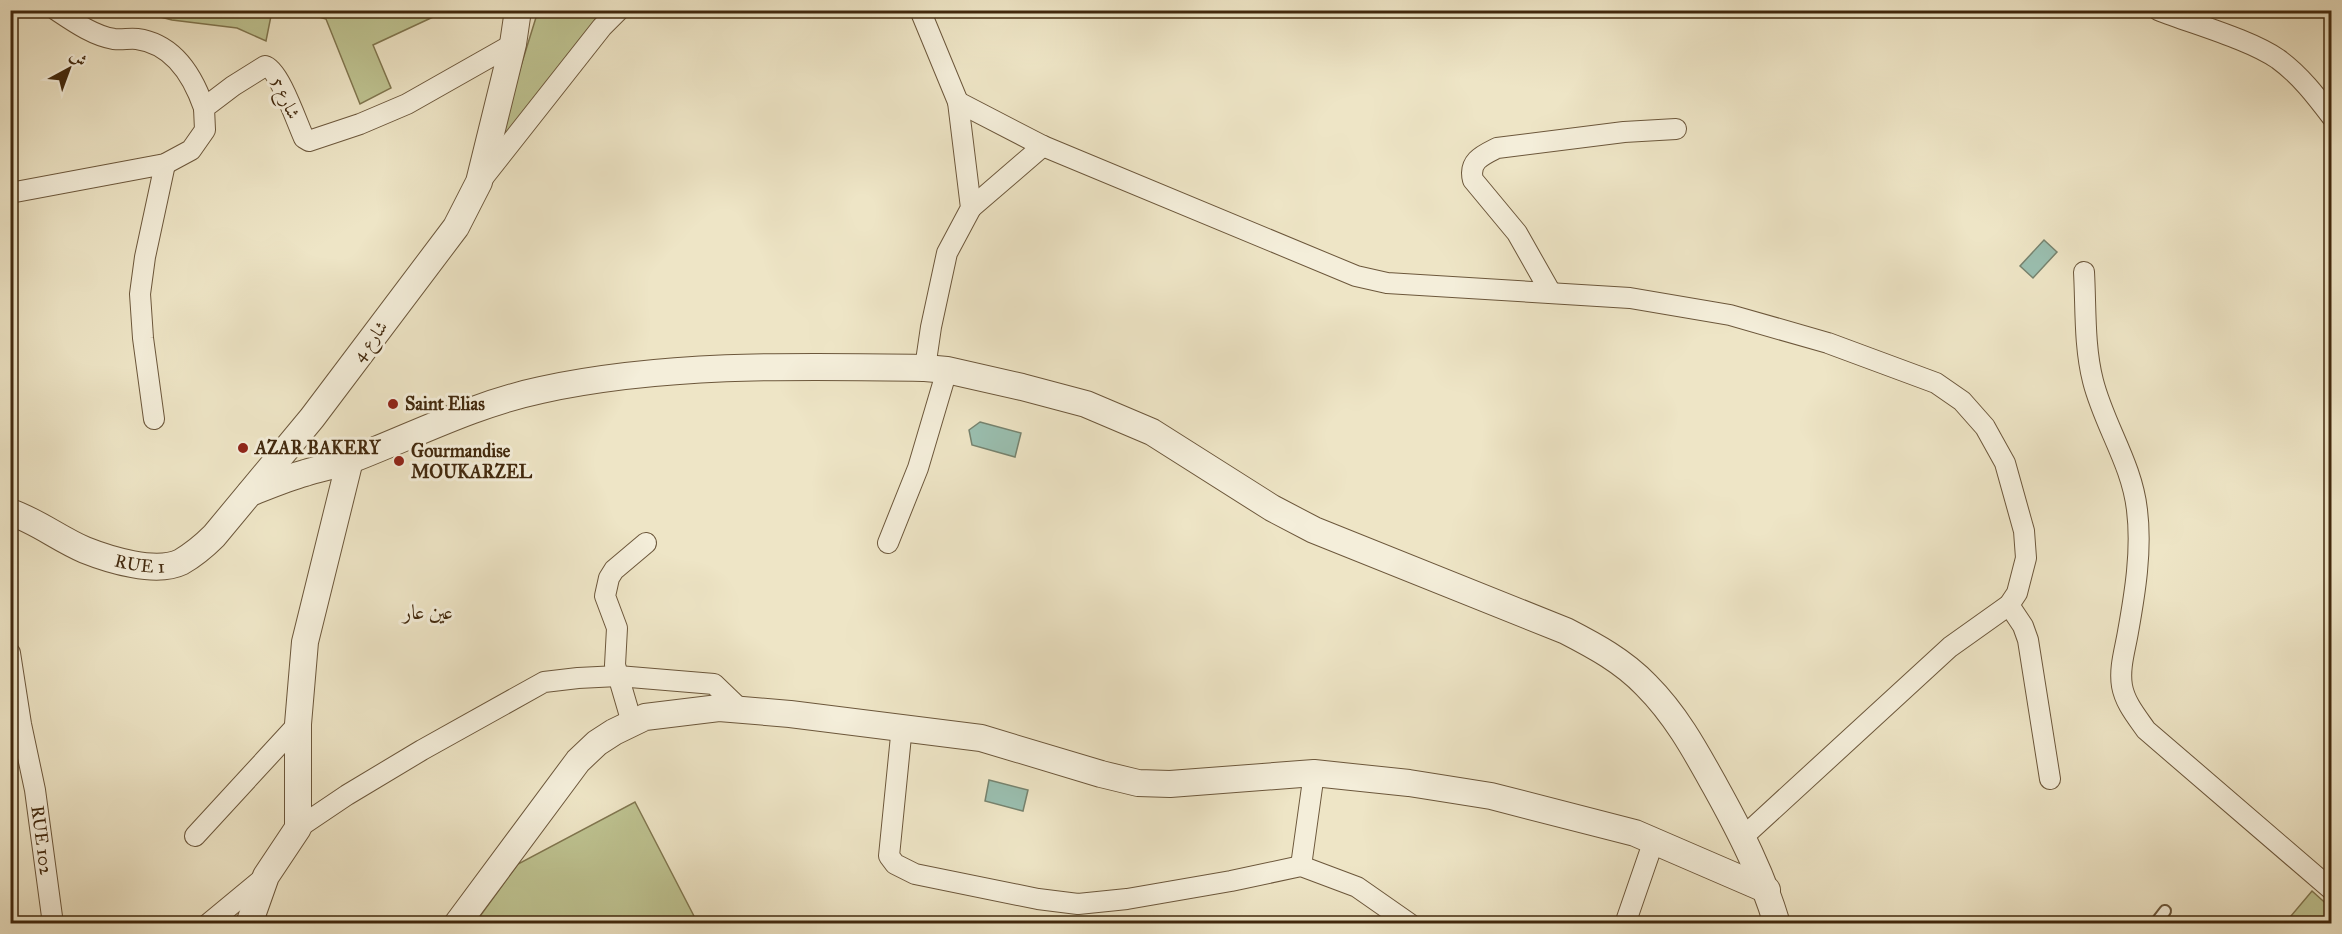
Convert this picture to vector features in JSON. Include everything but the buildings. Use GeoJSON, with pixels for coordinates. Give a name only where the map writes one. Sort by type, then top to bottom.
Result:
{"type":"FeatureCollection","features":[{"type":"Feature","properties":{"kind":"street"},"geometry":{"type":"LineString","coordinates":[[10,194],[165,164],[191,150],[205,130],[204,108],[188,72],[175,57],[162,47],[138,39],[114,39],[99,34],[56,10]]}},
{"type":"Feature","properties":{"kind":"street","name":"شارع 4"},"geometry":{"type":"LineString","coordinates":[[250,493],[312,418],[456,227],[479,182],[513,44],[518,10]]}},
{"type":"Feature","properties":{"kind":"street"},"geometry":{"type":"LineString","coordinates":[[479,182],[602,27],[619,10]]}},
{"type":"Feature","properties":{"kind":"street"},"geometry":{"type":"LineString","coordinates":[[920,10],[958,102],[971,208]]}},
{"type":"Feature","properties":{"kind":"street"},"geometry":{"type":"LineString","coordinates":[[2158,10],[2259,48],[2279,60],[2297,75],[2331,117]]}},
{"type":"Feature","properties":{"kind":"street","name":"شارع 5"},"geometry":{"type":"LineString","coordinates":[[204,108],[240,81],[265,66],[269,66],[279,77],[304,138],[312,141],[407,104],[513,44]]}},
{"type":"Feature","properties":{"kind":"street"},"geometry":{"type":"LineString","coordinates":[[958,102],[1043,146],[1356,276],[1387,283],[1630,298],[1730,315],[1828,343],[1904,371],[1936,383],[1962,401],[1985,427],[2005,463],[2024,531],[2025,569],[2017,593],[2009,605],[1950,647],[1743,837]]}},
{"type":"Feature","properties":{"kind":"street"},"geometry":{"type":"LineString","coordinates":[[1551,293],[1517,233],[1473,180],[1471,172],[1479,157],[1497,148],[1624,132],[1676,129]]}},
{"type":"Feature","properties":{"kind":"street"},"geometry":{"type":"LineString","coordinates":[[888,543],[918,468],[936,369],[931,327],[947,253],[971,208],[1043,146]]}},
{"type":"Feature","properties":{"kind":"street"},"geometry":{"type":"LineString","coordinates":[[154,419],[143,338],[140,294],[144,257],[165,164]]}},
{"type":"Feature","properties":{"kind":"street"},"geometry":{"type":"LineString","coordinates":[[2085,272],[2092,379],[2115,437],[2138,510],[2136,583],[2121,668],[2122,686],[2127,702],[2146,730],[2331,890]]}},
{"type":"Feature","properties":{"kind":"street"},"geometry":{"type":"LineString","coordinates":[[250,493],[303,473],[350,460],[482,406],[540,390],[600,379],[656,373],[779,366],[936,369],[1022,387],[1086,404],[1152,432],[1272,508],[1314,530],[1566,631],[1594,645],[1621,663],[1666,706],[1684,731],[1743,837],[1767,890],[1777,924]]}},
{"type":"Feature","properties":{"kind":"street"},"geometry":{"type":"LineString","coordinates":[[298,828],[297,724],[305,642],[350,460]]}},
{"type":"Feature","properties":{"kind":"street","name":"RUE 1"},"geometry":{"type":"LineString","coordinates":[[10,512],[28,518],[85,550],[148,567],[179,563],[199,550],[250,493]]}},
{"type":"Feature","properties":{"kind":"street"},"geometry":{"type":"LineString","coordinates":[[632,723],[615,665],[617,628],[605,596],[609,578],[624,561],[646,543]]}},
{"type":"Feature","properties":{"kind":"street"},"geometry":{"type":"LineString","coordinates":[[2009,605],[2023,626],[2028,640],[2050,779]]}},
{"type":"Feature","properties":{"kind":"street","name":"RUE 102"},"geometry":{"type":"LineString","coordinates":[[10,653],[21,724],[35,790],[53,924]]}},
{"type":"Feature","properties":{"kind":"street"},"geometry":{"type":"LineString","coordinates":[[249,924],[267,876],[298,828],[347,795],[422,750],[544,682],[618,676],[714,684],[741,710]]}},
{"type":"Feature","properties":{"kind":"street"},"geometry":{"type":"LineString","coordinates":[[457,924],[578,761],[597,743],[645,717],[719,708],[902,726],[981,738],[1138,783],[1170,784],[1314,773],[1409,783],[1491,796],[1654,840],[1767,890]]}},
{"type":"Feature","properties":{"kind":"street"},"geometry":{"type":"LineString","coordinates":[[195,836],[297,724]]}},
{"type":"Feature","properties":{"kind":"street"},"geometry":{"type":"LineString","coordinates":[[902,726],[889,856],[895,864],[915,874],[1078,904],[1127,899],[1301,866],[1357,887],[1410,924]]}},
{"type":"Feature","properties":{"kind":"street"},"geometry":{"type":"LineString","coordinates":[[1301,866],[1314,773]]}},
{"type":"Feature","properties":{"kind":"street"},"geometry":{"type":"LineString","coordinates":[[1625,924],[1654,840]]}},
{"type":"Feature","properties":{"kind":"street"},"geometry":{"type":"LineString","coordinates":[[208,924],[267,876]]}},
{"type":"Feature","properties":{"kind":"lane"},"geometry":{"type":"LineString","coordinates":[[2155,924],[2165,911]]}},
{"type":"Feature","properties":{"kind":"green space"},"geometry":{"type":"Polygon","coordinates":[[[137,11],[272,11],[266,41],[237,28],[172,20],[137,11]]]}},
{"type":"Feature","properties":{"kind":"green space"},"geometry":{"type":"Polygon","coordinates":[[[298,11],[446,11],[373,45],[391,88],[360,104],[326,19],[298,11]]]}},
{"type":"Feature","properties":{"kind":"green space"},"geometry":{"type":"Polygon","coordinates":[[[538,11],[604,11],[496,146],[538,11]]]}},
{"type":"Feature","properties":{"kind":"green space"},"geometry":{"type":"Polygon","coordinates":[[[635,802],[695,918],[690,923],[475,923],[518,864],[635,802]]]}},
{"type":"Feature","properties":{"kind":"green space"},"geometry":{"type":"Polygon","coordinates":[[[2312,891],[2331,908],[2331,923],[2285,923],[2312,891]]]}},
{"type":"Feature","properties":{"kind":"shaded area"},"geometry":{"type":"Polygon","coordinates":[[[2044,240],[2057,252],[2033,278],[2020,266],[2044,240]]]}},
{"type":"Feature","properties":{"kind":"shaded area"},"geometry":{"type":"Polygon","coordinates":[[[980,422],[1021,433],[1015,457],[972,445],[969,430],[980,422]]]}},
{"type":"Feature","properties":{"kind":"shaded area"},"geometry":{"type":"Polygon","coordinates":[[[989,780],[1028,790],[1023,811],[985,801],[989,780]]]}},
{"type":"Feature","properties":{"kind":"place","name":"Saint Elias"},"geometry":{"type":"Point","coordinates":[393,404]}},
{"type":"Feature","properties":{"kind":"place","name":"AZAR BAKERY"},"geometry":{"type":"Point","coordinates":[243,448]}},
{"type":"Feature","properties":{"kind":"place","name":"Gourmandise MOUKARZEL"},"geometry":{"type":"Point","coordinates":[399,461]}},
{"type":"Feature","properties":{"kind":"district","name":"عين عار"},"geometry":{"type":"Point","coordinates":[428,612]}}]}
